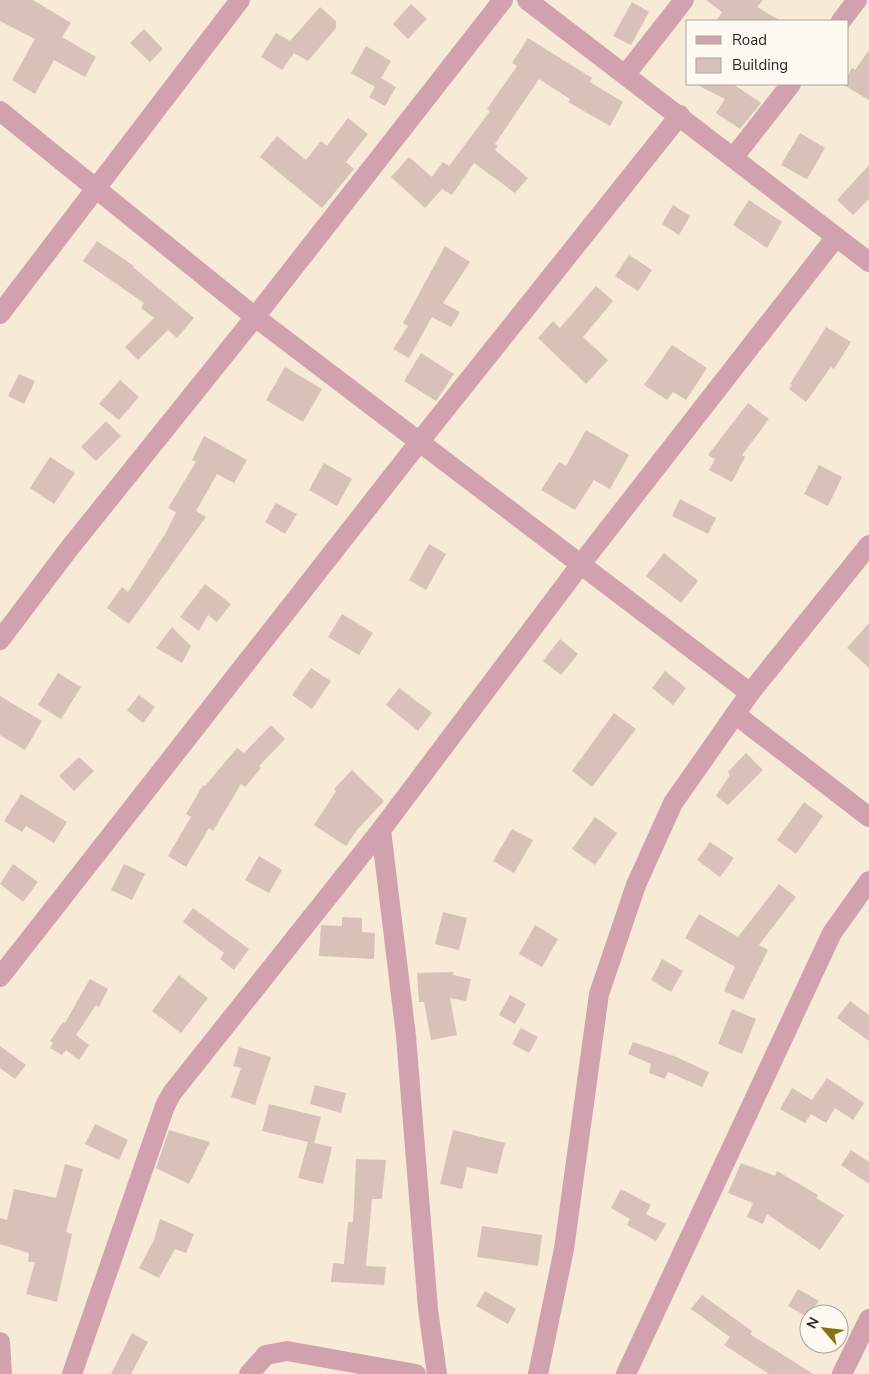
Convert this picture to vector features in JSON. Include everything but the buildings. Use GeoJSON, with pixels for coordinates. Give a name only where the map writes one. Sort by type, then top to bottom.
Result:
{"type":"FeatureCollection","features":[{"type":"Feature","properties":{"kind":"street"},"geometry":{"type":"LineString","coordinates":[[0,314],[94,188],[240,0]]}},
{"type":"Feature","properties":{"kind":"street"},"geometry":{"type":"LineString","coordinates":[[0,640],[68,550],[255,317],[503,0]]}},
{"type":"Feature","properties":{"kind":"street"},"geometry":{"type":"LineString","coordinates":[[527,0],[836,236],[867,255]]}},
{"type":"Feature","properties":{"kind":"street"},"geometry":{"type":"LineString","coordinates":[[626,74],[684,0]]}},
{"type":"Feature","properties":{"kind":"street"},"geometry":{"type":"LineString","coordinates":[[842,20],[857,0]]}},
{"type":"Feature","properties":{"kind":"street"},"geometry":{"type":"LineString","coordinates":[[733,158],[790,85]]}},
{"type":"Feature","properties":{"kind":"street"},"geometry":{"type":"LineString","coordinates":[[0,111],[255,317],[750,693]]}},
{"type":"Feature","properties":{"kind":"street"},"geometry":{"type":"LineString","coordinates":[[0,977],[420,441],[680,115]]}},
{"type":"Feature","properties":{"kind":"street"},"geometry":{"type":"LineString","coordinates":[[72,1374],[165,1106],[172,1093],[381,830],[581,564],[836,236]]}},
{"type":"Feature","properties":{"kind":"street"},"geometry":{"type":"LineString","coordinates":[[538,1374],[564,1249],[599,994],[636,884],[673,803],[750,693],[869,545]]}},
{"type":"Feature","properties":{"kind":"street"},"geometry":{"type":"LineString","coordinates":[[735,714],[869,816]]}},
{"type":"Feature","properties":{"kind":"street"},"geometry":{"type":"LineString","coordinates":[[381,830],[406,1036],[428,1309],[437,1374]]}},
{"type":"Feature","properties":{"kind":"street"},"geometry":{"type":"LineString","coordinates":[[626,1374],[832,933],[869,881]]}},
{"type":"Feature","properties":{"kind":"street"},"geometry":{"type":"LineString","coordinates":[[842,1374],[869,1319]]}},
{"type":"Feature","properties":{"kind":"street"},"geometry":{"type":"LineString","coordinates":[[0,1342],[2,1374]]}},
{"type":"Feature","properties":{"kind":"street"},"geometry":{"type":"LineString","coordinates":[[250,1374],[251,1369],[266,1355],[287,1351],[416,1374]]}}]}
